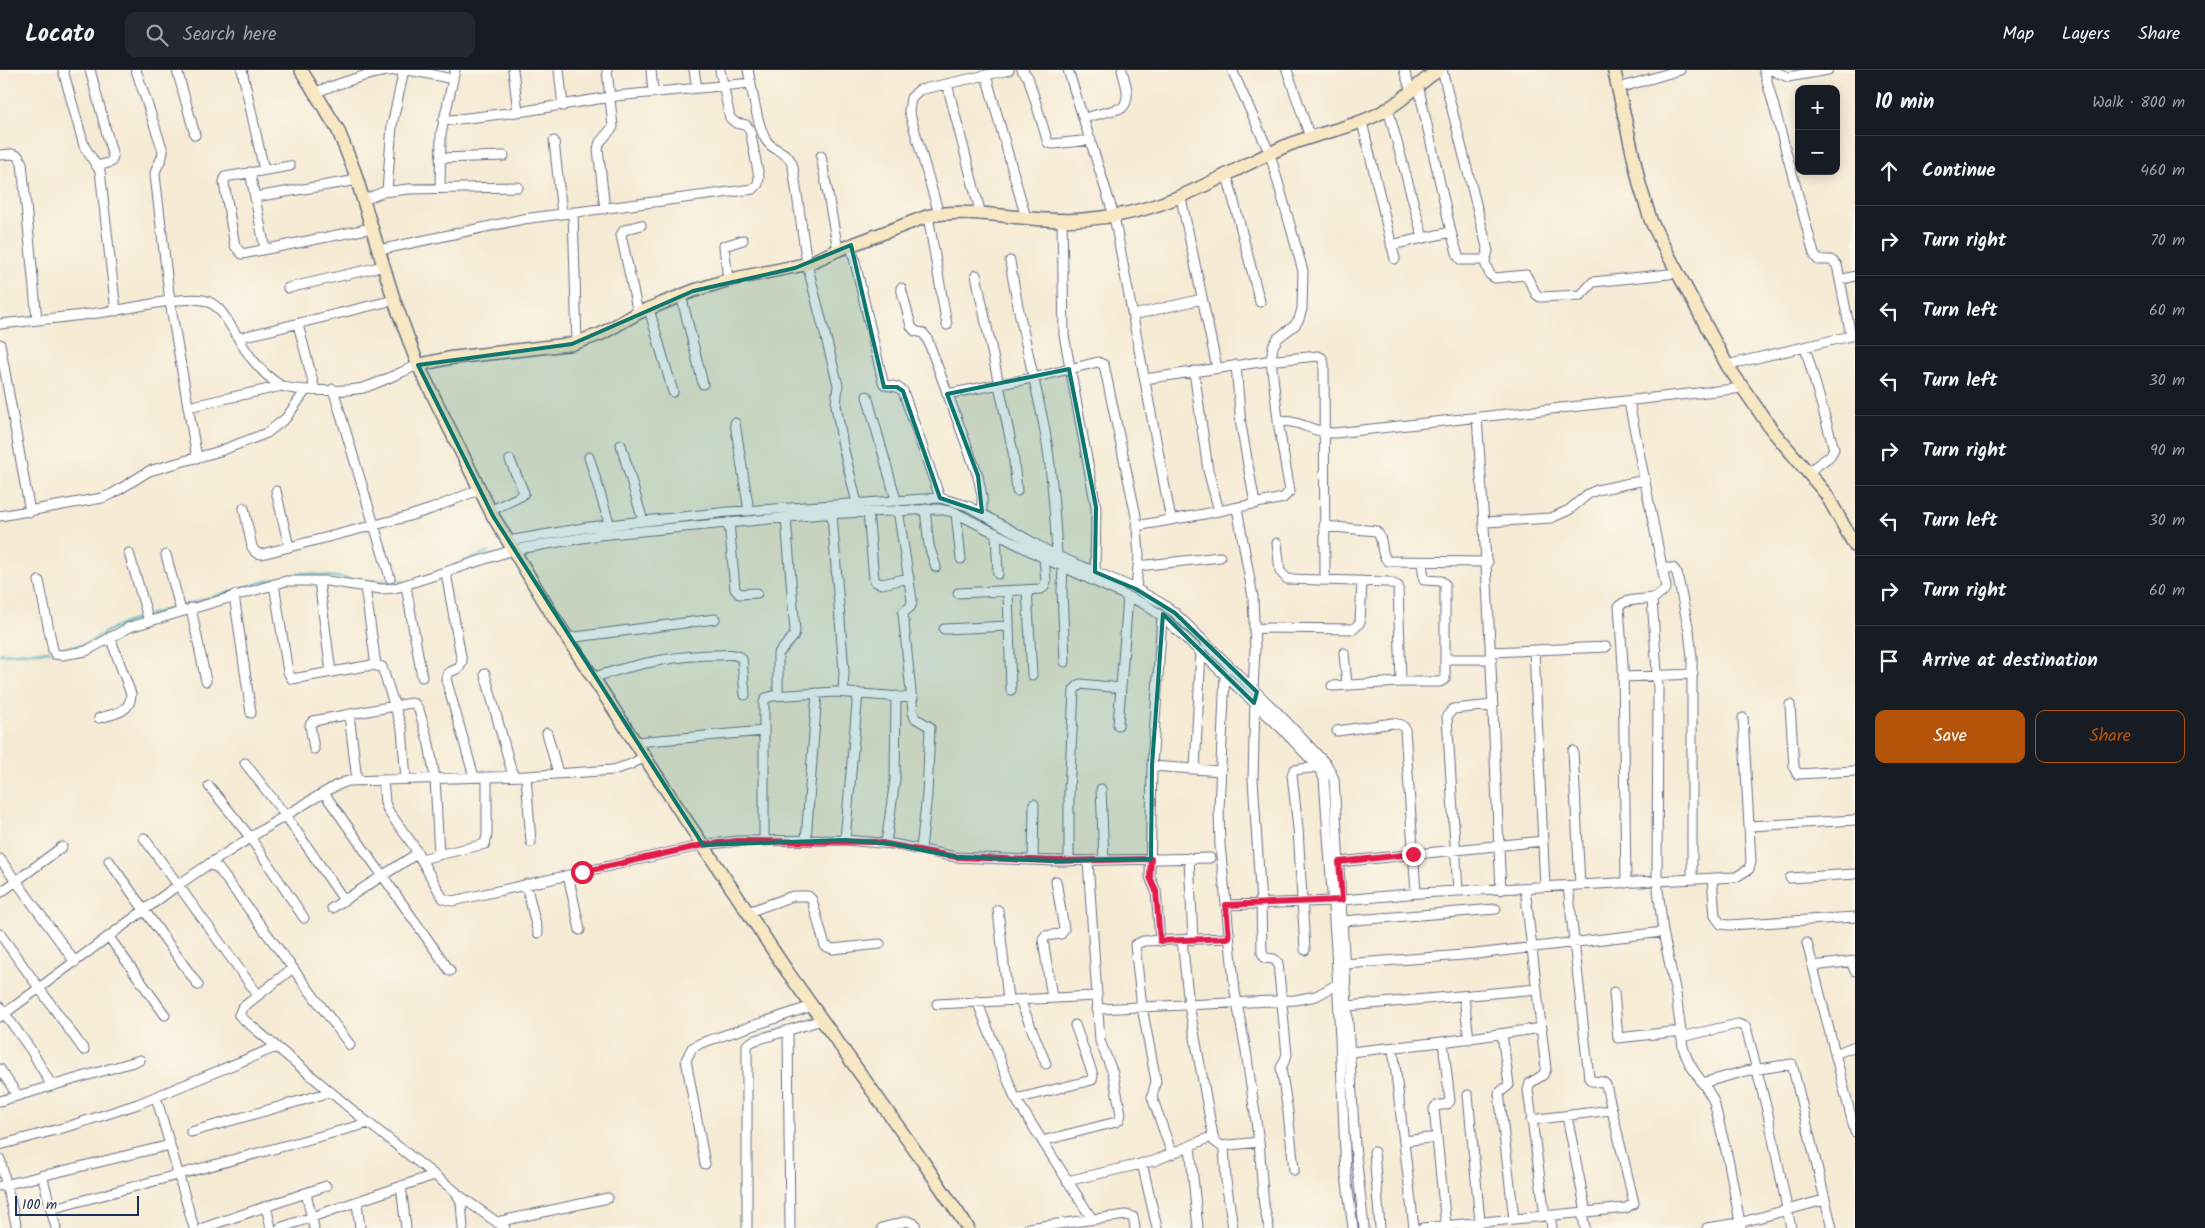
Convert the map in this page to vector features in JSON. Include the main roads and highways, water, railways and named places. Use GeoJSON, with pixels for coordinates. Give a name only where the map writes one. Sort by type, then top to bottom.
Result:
{"type":"FeatureCollection","features":[{"type":"Feature","properties":{"kind":"waterway"},"geometry":{"type":"LineString","coordinates":[[896,505],[949,505],[984,522]]}},
{"type":"Feature","properties":{"kind":"waterway"},"geometry":{"type":"LineString","coordinates":[[859,508],[883,506]]}},
{"type":"Feature","properties":{"kind":"waterway"},"geometry":{"type":"LineString","coordinates":[[652,526],[729,518]]}},
{"type":"Feature","properties":{"kind":"waterway"},"geometry":{"type":"LineString","coordinates":[[538,540],[565,537]]}},
{"type":"Feature","properties":{"kind":"waterway"},"geometry":{"type":"LineString","coordinates":[[462,562],[489,552]]}},
{"type":"Feature","properties":{"kind":"waterway"},"geometry":{"type":"LineString","coordinates":[[182,606],[263,582],[303,573],[357,580],[403,581]]}},
{"type":"Feature","properties":{"kind":"waterway"},"geometry":{"type":"LineString","coordinates":[[1092,575],[1119,588]]}},
{"type":"Feature","properties":{"kind":"waterway"},"geometry":{"type":"LineString","coordinates":[[1150,603],[1169,615],[1250,693]]}},
{"type":"Feature","properties":{"kind":"waterway"},"geometry":{"type":"LineString","coordinates":[[149,615],[177,607]]}},
{"type":"Feature","properties":{"kind":"waterway"},"geometry":{"type":"LineString","coordinates":[[56,650],[86,644],[113,628],[145,616]]}},
{"type":"Feature","properties":{"kind":"waterway"},"geometry":{"type":"LineString","coordinates":[[0,654],[50,651]]}},
{"type":"Feature","properties":{"kind":"waterway"},"geometry":{"type":"LineString","coordinates":[[1348,1133],[1358,1228]]}}]}
